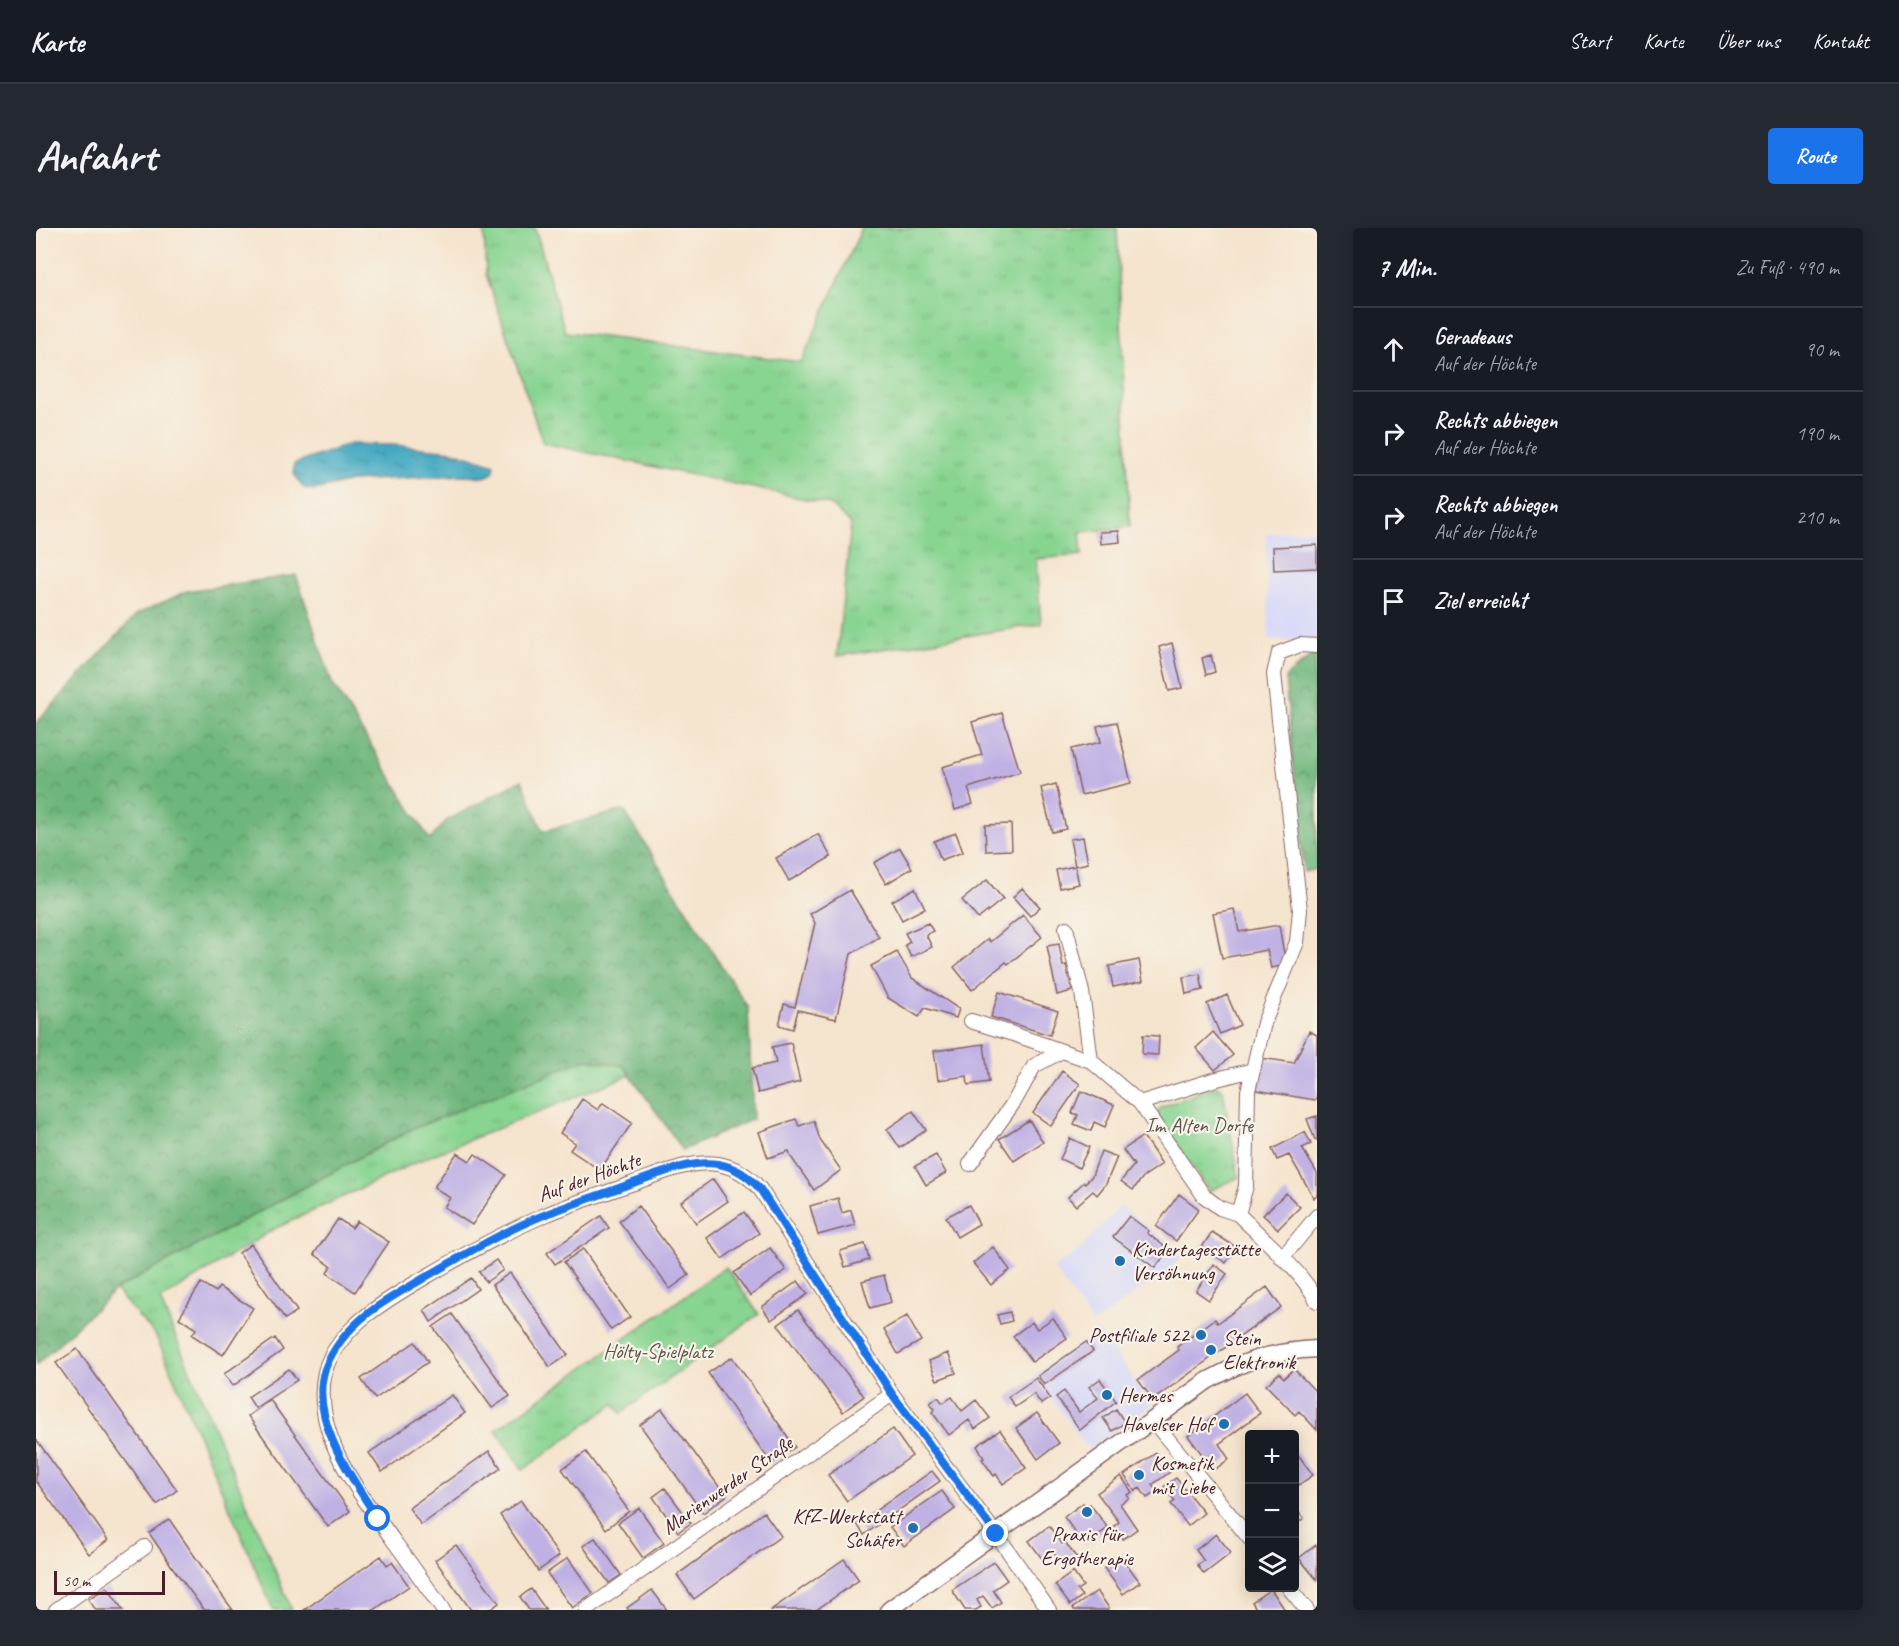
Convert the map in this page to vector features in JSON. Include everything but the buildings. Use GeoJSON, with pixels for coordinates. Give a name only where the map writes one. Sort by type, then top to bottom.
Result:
{"type":"FeatureCollection","features":[{"type":"Feature","properties":{"kind":"street"},"geometry":{"type":"LineString","coordinates":[[1238,1214],[1246,1186],[1248,1091],[1264,1023],[1297,942],[1300,910],[1275,674],[1279,653],[1300,645],[1317,646]]}},
{"type":"Feature","properties":{"kind":"street"},"geometry":{"type":"LineString","coordinates":[[1066,928],[1082,992],[1091,1061]]}},
{"type":"Feature","properties":{"kind":"street"},"geometry":{"type":"LineString","coordinates":[[971,1021],[1091,1061],[1140,1103],[1204,1196],[1220,1208],[1238,1214],[1311,1289],[1317,1301]]}},
{"type":"Feature","properties":{"kind":"street"},"geometry":{"type":"LineString","coordinates":[[970,1164],[1014,1102],[1034,1066],[1062,1051]]}},
{"type":"Feature","properties":{"kind":"street"},"geometry":{"type":"LineString","coordinates":[[1140,1103],[1253,1070]]}},
{"type":"Feature","properties":{"kind":"street","name":"Auf der Höchte"},"geometry":{"type":"LineString","coordinates":[[437,1608],[356,1486],[338,1453],[325,1418],[322,1389],[325,1369],[341,1340],[366,1315],[398,1294],[460,1257],[547,1214],[661,1173],[696,1164],[717,1164],[735,1169],[750,1178],[760,1189],[892,1394],[996,1534],[1049,1610]]}},
{"type":"Feature","properties":{"kind":"street"},"geometry":{"type":"LineString","coordinates":[[1282,1258],[1317,1216]]}},
{"type":"Feature","properties":{"kind":"street"},"geometry":{"type":"LineString","coordinates":[[889,1610],[1195,1389],[1230,1368],[1253,1359],[1280,1352],[1317,1349]]}},
{"type":"Feature","properties":{"kind":"street","name":"Marienwerder Straße"},"geometry":{"type":"LineString","coordinates":[[586,1610],[892,1394]]}},
{"type":"Feature","properties":{"kind":"street"},"geometry":{"type":"LineString","coordinates":[[1153,1420],[1249,1538]]}},
{"type":"Feature","properties":{"kind":"street"},"geometry":{"type":"LineString","coordinates":[[56,1610],[145,1547]]}},
{"type":"Feature","properties":{"kind":"street"},"geometry":{"type":"LineString","coordinates":[[1293,1592],[1307,1610]]}},
{"type":"Feature","properties":{"kind":"shaded area"},"geometry":{"type":"Polygon","coordinates":[[[1317,529],[1317,642],[1269,640],[1266,534],[1317,529]]]}},
{"type":"Feature","properties":{"kind":"shaded area","name":"Kindertagesstätte Versöhnung"},"geometry":{"type":"Polygon","coordinates":[[[1120,1206],[1184,1254],[1167,1271],[1093,1324],[1053,1268],[1078,1251],[1120,1206]]]}},
{"type":"Feature","properties":{"kind":"shaded area"},"geometry":{"type":"Polygon","coordinates":[[[1099,1331],[1152,1405],[1089,1450],[1035,1375],[1099,1331]]]}},
{"type":"Feature","properties":{"kind":"green space"},"geometry":{"type":"Polygon","coordinates":[[[484,228],[535,228],[565,332],[801,362],[862,228],[1117,228],[1130,527],[1080,532],[1082,555],[1036,559],[1041,624],[837,656],[851,524],[829,504],[543,443],[486,274],[484,228]]]}},
{"type":"Feature","properties":{"kind":"green space"},"geometry":{"type":"Polygon","coordinates":[[[296,575],[332,683],[430,840],[446,821],[522,780],[543,831],[624,810],[748,1008],[753,1119],[683,1150],[624,1066],[586,1059],[412,1129],[115,1290],[36,1365],[36,723],[137,614],[187,591],[296,575]]]}},
{"type":"Feature","properties":{"kind":"green space"},"geometry":{"type":"Polygon","coordinates":[[[1314,653],[1317,653],[1317,738],[1312,730],[1314,653]]]}},
{"type":"Feature","properties":{"kind":"green space"},"geometry":{"type":"Polygon","coordinates":[[[1314,653],[1312,730],[1317,738],[1317,869],[1304,872],[1285,678],[1314,653]]]}},
{"type":"Feature","properties":{"kind":"green space"},"geometry":{"type":"Polygon","coordinates":[[[586,1059],[624,1065],[630,1075],[425,1158],[274,1229],[160,1300],[292,1610],[273,1610],[156,1336],[115,1290],[412,1129],[586,1059]]]}},
{"type":"Feature","properties":{"kind":"green space","name":"Im Alten Dorfe"},"geometry":{"type":"Polygon","coordinates":[[[1216,1086],[1223,1091],[1239,1177],[1209,1191],[1158,1117],[1158,1112],[1161,1107],[1216,1086]]]}},
{"type":"Feature","properties":{"kind":"green space","name":"Hölty-Spielplatz"},"geometry":{"type":"Polygon","coordinates":[[[726,1267],[759,1314],[621,1413],[614,1404],[523,1470],[496,1430],[726,1267]]]}},
{"type":"Feature","properties":{"kind":"water"},"geometry":{"type":"Polygon","coordinates":[[[350,444],[392,445],[453,451],[495,465],[493,473],[485,477],[465,475],[352,481],[315,490],[304,488],[294,474],[294,464],[350,444]]]}},
{"type":"Feature","properties":{"kind":"place","name":"Kindertagesstätte Versöhnung"},"geometry":{"type":"Point","coordinates":[1120,1261]}},
{"type":"Feature","properties":{"kind":"place","name":"Postfiliale 522"},"geometry":{"type":"Point","coordinates":[1201,1335]}},
{"type":"Feature","properties":{"kind":"place","name":"Stein Elektronik"},"geometry":{"type":"Point","coordinates":[1211,1350]}},
{"type":"Feature","properties":{"kind":"place","name":"Hermes"},"geometry":{"type":"Point","coordinates":[1107,1395]}},
{"type":"Feature","properties":{"kind":"place","name":"Havelser Hof"},"geometry":{"type":"Point","coordinates":[1224,1424]}},
{"type":"Feature","properties":{"kind":"place","name":"Kosmetik mit Liebe"},"geometry":{"type":"Point","coordinates":[1139,1475]}},
{"type":"Feature","properties":{"kind":"place","name":"Praxis für Ergotherapie"},"geometry":{"type":"Point","coordinates":[1087,1512]}},
{"type":"Feature","properties":{"kind":"place","name":"KfZ-Werkstatt Schäfer"},"geometry":{"type":"Point","coordinates":[913,1528]}},
{"type":"Feature","properties":{"kind":"route"},"geometry":{"type":"LineString","coordinates":[[378,1519],[338,1453],[325,1418],[322,1389],[325,1369],[341,1340],[366,1315],[398,1294],[460,1257],[525,1224],[661,1173],[696,1164],[717,1164],[735,1169],[750,1178],[760,1189],[892,1394],[996,1534]]}}]}
